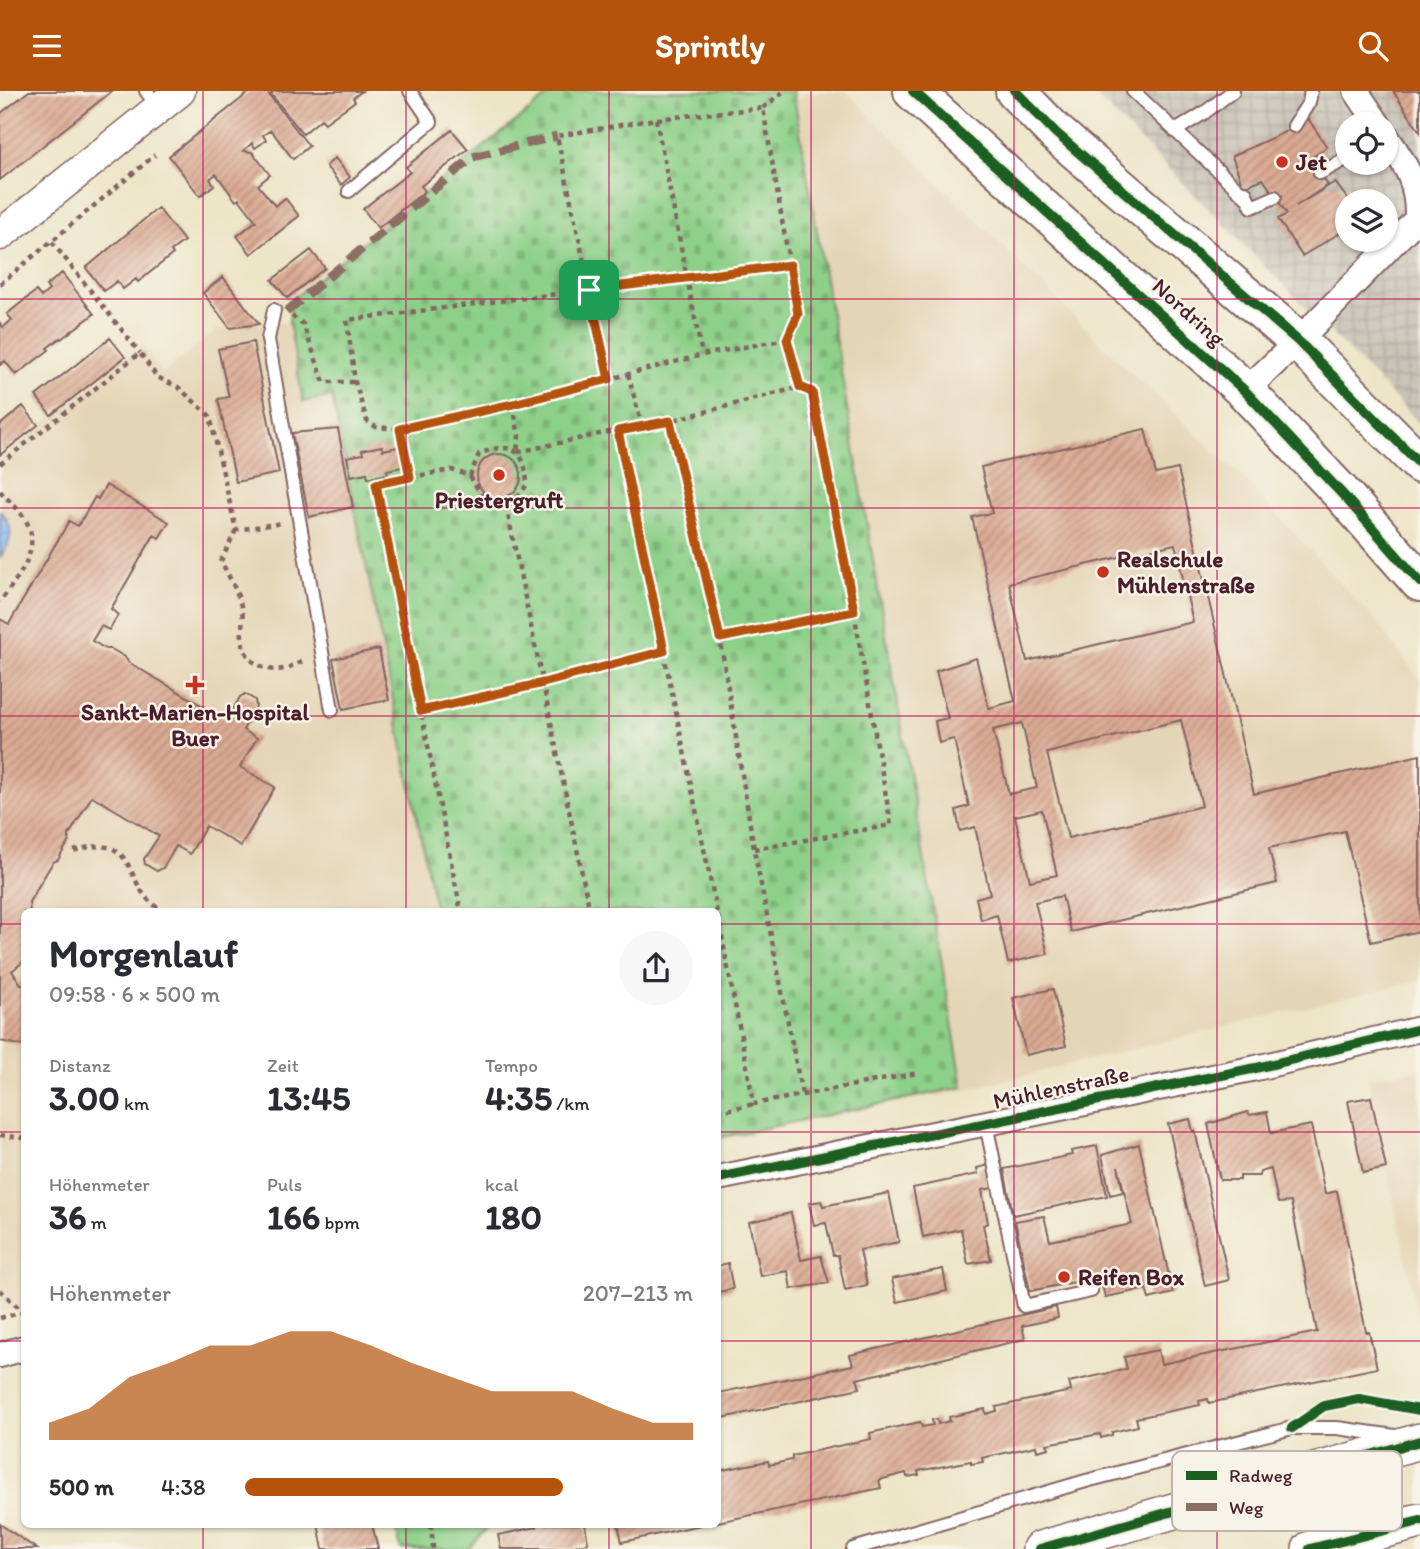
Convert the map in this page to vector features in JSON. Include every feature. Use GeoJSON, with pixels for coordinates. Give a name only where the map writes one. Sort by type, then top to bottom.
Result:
{"type":"FeatureCollection","features":[{"type":"Feature","properties":{"kind":"main road","name":"Nordring"},"geometry":{"type":"LineString","coordinates":[[913,91],[1245,391],[1345,497],[1420,582]]}},
{"type":"Feature","properties":{"kind":"main road","name":"Nordring"},"geometry":{"type":"LineString","coordinates":[[1016,91],[1056,133],[1298,341],[1420,464]]}},
{"type":"Feature","properties":{"kind":"main road"},"geometry":{"type":"LineString","coordinates":[[1385,1451],[1420,1441]]}},
{"type":"Feature","properties":{"kind":"main road"},"geometry":{"type":"LineString","coordinates":[[1040,1549],[1172,1511]]}},
{"type":"Feature","properties":{"kind":"main road"},"geometry":{"type":"LineString","coordinates":[[1402,1526],[1420,1521]]}},
{"type":"Feature","properties":{"kind":"main road"},"geometry":{"type":"LineString","coordinates":[[1310,1549],[1381,1531]]}},
{"type":"Feature","properties":{"kind":"street"},"geometry":{"type":"LineString","coordinates":[[1356,91],[1369,112]]}},
{"type":"Feature","properties":{"kind":"street"},"geometry":{"type":"LineString","coordinates":[[0,235],[162,97]]}},
{"type":"Feature","properties":{"kind":"street"},"geometry":{"type":"LineString","coordinates":[[1245,391],[1298,341],[1417,219],[1418,197],[1407,168],[1398,155]]}},
{"type":"Feature","properties":{"kind":"street","name":"Mühlenstraße"},"geometry":{"type":"LineString","coordinates":[[721,1177],[1256,1069],[1418,1030]]}},
{"type":"Feature","properties":{"kind":"street"},"geometry":{"type":"LineString","coordinates":[[0,1355],[21,1349]]}},
{"type":"Feature","properties":{"kind":"lane"},"geometry":{"type":"LineString","coordinates":[[349,191],[431,122],[410,91]]}},
{"type":"Feature","properties":{"kind":"lane"},"geometry":{"type":"LineString","coordinates":[[1133,91],[1244,192],[1252,207],[1275,197]]}},
{"type":"Feature","properties":{"kind":"lane"},"geometry":{"type":"LineString","coordinates":[[1175,131],[1205,113],[1233,91]]}},
{"type":"Feature","properties":{"kind":"lane"},"geometry":{"type":"LineString","coordinates":[[1294,126],[1309,102],[1311,91]]}},
{"type":"Feature","properties":{"kind":"lane"},"geometry":{"type":"LineString","coordinates":[[1320,173],[1335,165]]}},
{"type":"Feature","properties":{"kind":"lane"},"geometry":{"type":"LineString","coordinates":[[280,311],[268,339],[332,710]]}},
{"type":"Feature","properties":{"kind":"lane"},"geometry":{"type":"LineString","coordinates":[[986,1124],[1024,1306],[1091,1291]]}},
{"type":"Feature","properties":{"kind":"lane"},"geometry":{"type":"LineString","coordinates":[[1200,1451],[1292,1427],[1337,1428],[1420,1441]]}},
{"type":"Feature","properties":{"kind":"lane"},"geometry":{"type":"LineString","coordinates":[[853,1549],[1172,1458]]}},
{"type":"Feature","properties":{"kind":"path"},"geometry":{"type":"LineString","coordinates":[[609,379],[557,136],[656,119],[763,108],[784,91]]}},
{"type":"Feature","properties":{"kind":"path"},"geometry":{"type":"LineString","coordinates":[[763,108],[798,314],[787,339],[800,387]]}},
{"type":"Feature","properties":{"kind":"path"},"geometry":{"type":"LineString","coordinates":[[656,119],[702,355]]}},
{"type":"Feature","properties":{"kind":"path"},"geometry":{"type":"LineString","coordinates":[[0,284],[155,155]]}},
{"type":"Feature","properties":{"kind":"path"},"geometry":{"type":"LineString","coordinates":[[52,242],[157,377],[178,387],[210,416],[236,530],[220,561],[239,597],[243,614],[244,652],[258,666],[271,670],[285,669],[323,657]]}},
{"type":"Feature","properties":{"kind":"path"},"geometry":{"type":"LineString","coordinates":[[787,339],[702,355],[513,404],[400,429],[376,427],[367,421],[355,382],[347,320],[790,265]]}},
{"type":"Feature","properties":{"kind":"path"},"geometry":{"type":"LineString","coordinates":[[280,311],[303,324],[324,382],[355,382]]}},
{"type":"Feature","properties":{"kind":"path"},"geometry":{"type":"LineString","coordinates":[[0,464],[140,353]]}},
{"type":"Feature","properties":{"kind":"path"},"geometry":{"type":"LineString","coordinates":[[628,374],[642,426]]}},
{"type":"Feature","properties":{"kind":"path"},"geometry":{"type":"LineString","coordinates":[[517,452],[670,421],[800,387],[812,392],[891,825],[754,849]]}},
{"type":"Feature","properties":{"kind":"path"},"geometry":{"type":"LineString","coordinates":[[513,404],[519,436],[517,452]]}},
{"type":"Feature","properties":{"kind":"path"},"geometry":{"type":"LineString","coordinates":[[670,421],[720,638],[754,849],[802,1094]]}},
{"type":"Feature","properties":{"kind":"path"},"geometry":{"type":"LineString","coordinates":[[400,429],[410,477]]}},
{"type":"Feature","properties":{"kind":"path"},"geometry":{"type":"LineString","coordinates":[[618,431],[716,908]]}},
{"type":"Feature","properties":{"kind":"path"},"geometry":{"type":"LineString","coordinates":[[460,908],[376,484],[452,470],[470,476],[479,492],[492,503],[506,505],[515,501],[527,485],[523,460],[517,452],[506,447],[495,447],[479,454],[470,476]]}},
{"type":"Feature","properties":{"kind":"path"},"geometry":{"type":"LineString","coordinates":[[0,491],[24,516],[31,537],[31,550],[25,566],[0,602]]}},
{"type":"Feature","properties":{"kind":"path"},"geometry":{"type":"LineString","coordinates":[[506,505],[589,908]]}},
{"type":"Feature","properties":{"kind":"path"},"geometry":{"type":"LineString","coordinates":[[236,530],[300,520]]}},
{"type":"Feature","properties":{"kind":"path"},"geometry":{"type":"LineString","coordinates":[[720,638],[854,611]]}},
{"type":"Feature","properties":{"kind":"path"},"geometry":{"type":"LineString","coordinates":[[421,711],[664,651]]}},
{"type":"Feature","properties":{"kind":"path"},"geometry":{"type":"LineString","coordinates":[[74,851],[92,845],[107,846],[119,852],[156,908]]}},
{"type":"Feature","properties":{"kind":"path"},"geometry":{"type":"LineString","coordinates":[[721,935],[754,1104]]}},
{"type":"Feature","properties":{"kind":"path"},"geometry":{"type":"LineString","coordinates":[[721,1111],[918,1073]]}},
{"type":"Feature","properties":{"kind":"path"},"geometry":{"type":"LineString","coordinates":[[0,1135],[21,1138]]}},
{"type":"Feature","properties":{"kind":"path"},"geometry":{"type":"LineString","coordinates":[[0,1290],[21,1309]]}},
{"type":"Feature","properties":{"kind":"path"},"geometry":{"type":"LineString","coordinates":[[0,1318],[21,1313]]}},
{"type":"Feature","properties":{"kind":"path"},"geometry":{"type":"LineString","coordinates":[[432,1528],[433,1549]]}},
{"type":"Feature","properties":{"kind":"shaded area","name":"Realschule Mühlenstraße"},"geometry":{"type":"Polygon","coordinates":[[[809,91],[846,91],[1127,369],[1240,475],[1375,620],[1420,680],[1420,980],[935,1097],[938,1018],[909,795],[867,524],[789,210],[774,115],[809,91]]]}},
{"type":"Feature","properties":{"kind":"shaded area"},"geometry":{"type":"Polygon","coordinates":[[[1091,91],[1420,91],[1420,424],[1361,363],[1091,91]]]}},
{"type":"Feature","properties":{"kind":"shaded area","name":"Sankt-Marien-Hospital Buer"},"geometry":{"type":"Polygon","coordinates":[[[289,322],[303,401],[332,396],[436,908],[21,908],[21,1309],[0,1313],[0,458],[143,346],[163,373],[217,330],[289,322]]]}},
{"type":"Feature","properties":{"kind":"shaded area"},"geometry":{"type":"Polygon","coordinates":[[[1420,1070],[1420,1327],[1368,1078],[1420,1070]]]}},
{"type":"Feature","properties":{"kind":"green space"},"geometry":{"type":"Polygon","coordinates":[[[554,91],[793,91],[963,1087],[721,1137],[721,908],[435,908],[332,396],[303,402],[289,322],[291,300],[554,91]]]}},
{"type":"Feature","properties":{"kind":"green space"},"geometry":{"type":"Polygon","coordinates":[[[396,1528],[487,1528],[468,1549],[401,1549],[396,1528]]]}},
{"type":"Feature","properties":{"kind":"water"},"geometry":{"type":"Polygon","coordinates":[[[0,511],[8,522],[10,539],[0,557],[0,511]]]}},
{"type":"Feature","properties":{"kind":"building"},"geometry":{"type":"Polygon","coordinates":[[[29,91],[112,91],[0,180],[0,114],[29,91]]]}},
{"type":"Feature","properties":{"kind":"building"},"geometry":{"type":"Polygon","coordinates":[[[251,91],[266,91],[309,146],[293,159],[271,130],[263,135],[266,140],[261,144],[255,148],[252,143],[243,151],[252,152],[270,175],[258,185],[275,206],[285,198],[299,216],[251,254],[237,236],[256,221],[239,199],[236,201],[216,174],[210,179],[214,185],[200,196],[169,156],[251,91]]]}},
{"type":"Feature","properties":{"kind":"building"},"geometry":{"type":"Polygon","coordinates":[[[274,91],[362,91],[353,98],[355,101],[325,123],[321,119],[303,134],[271,94],[274,91]]]}},
{"type":"Feature","properties":{"kind":"building"},"geometry":{"type":"Polygon","coordinates":[[[1393,91],[1420,91],[1420,132],[1393,91]]]}},
{"type":"Feature","properties":{"kind":"building"},"geometry":{"type":"Polygon","coordinates":[[[1307,117],[1327,147],[1310,159],[1328,185],[1296,206],[1335,182],[1340,189],[1335,189],[1335,236],[1302,256],[1278,219],[1287,214],[1263,179],[1243,187],[1232,156],[1287,131],[1307,117]]]}},
{"type":"Feature","properties":{"kind":"building"},"geometry":{"type":"Polygon","coordinates":[[[452,130],[468,149],[421,186],[425,191],[378,228],[363,209],[410,172],[406,167],[452,130]]]}},
{"type":"Feature","properties":{"kind":"building"},"geometry":{"type":"Polygon","coordinates":[[[335,158],[350,177],[341,185],[326,166],[335,158]]]}},
{"type":"Feature","properties":{"kind":"building"},"geometry":{"type":"Polygon","coordinates":[[[158,208],[184,241],[171,251],[173,254],[138,282],[136,279],[123,289],[117,281],[104,291],[86,268],[158,208]]]}},
{"type":"Feature","properties":{"kind":"building"},"geometry":{"type":"Polygon","coordinates":[[[311,250],[325,268],[287,298],[272,280],[311,250]]]}},
{"type":"Feature","properties":{"kind":"building"},"geometry":{"type":"Polygon","coordinates":[[[62,273],[94,314],[47,348],[49,350],[16,375],[5,361],[0,365],[0,323],[3,327],[12,320],[7,314],[36,291],[41,297],[49,290],[46,286],[62,273]]]}},
{"type":"Feature","properties":{"kind":"building"},"geometry":{"type":"Polygon","coordinates":[[[223,277],[259,324],[230,328],[203,293],[223,277]]]}},
{"type":"Feature","properties":{"kind":"building"},"geometry":{"type":"Polygon","coordinates":[[[110,338],[125,357],[51,415],[36,396],[110,338]]]}},
{"type":"Feature","properties":{"kind":"building"},"geometry":{"type":"Polygon","coordinates":[[[253,342],[279,473],[236,482],[218,399],[229,397],[218,349],[253,342]]]}},
{"type":"Feature","properties":{"kind":"building"},"geometry":{"type":"Polygon","coordinates":[[[23,406],[38,425],[0,455],[0,425],[23,406]]]}},
{"type":"Feature","properties":{"kind":"building"},"geometry":{"type":"Polygon","coordinates":[[[338,429],[353,507],[309,517],[292,433],[338,429]]]}},
{"type":"Feature","properties":{"kind":"building"},"geometry":{"type":"Polygon","coordinates":[[[1145,429],[1156,474],[1178,469],[1254,794],[1420,755],[1420,931],[1371,942],[1345,831],[1269,848],[1277,883],[1071,932],[1062,896],[1035,902],[1048,954],[1008,963],[997,915],[981,920],[976,898],[990,894],[975,827],[960,831],[956,810],[969,806],[954,739],[939,743],[935,721],[948,718],[936,671],[976,658],[989,708],[1015,701],[972,517],[992,513],[981,467],[1145,429]],[[1175,544],[1009,583],[1027,661],[1193,622],[1175,544]],[[1181,720],[1047,753],[1068,838],[1202,806],[1181,720]],[[1022,723],[993,730],[1009,794],[1037,788],[1022,723]],[[1042,810],[1015,816],[1030,881],[1057,875],[1042,810]]]}},
{"type":"Feature","properties":{"kind":"building"},"geometry":{"type":"Polygon","coordinates":[[[382,446],[383,450],[398,447],[402,467],[387,470],[388,474],[368,478],[367,473],[351,476],[347,457],[363,454],[362,450],[382,446]]]}},
{"type":"Feature","properties":{"kind":"building","name":"Priestergruft"},"geometry":{"type":"Polygon","coordinates":[[[499,454],[515,460],[521,476],[515,492],[499,498],[483,492],[477,476],[483,460],[499,454]]]}},
{"type":"Feature","properties":{"kind":"building"},"geometry":{"type":"Polygon","coordinates":[[[106,485],[169,522],[159,538],[154,535],[111,609],[118,615],[109,630],[101,626],[92,641],[125,657],[128,662],[227,720],[240,697],[245,694],[255,700],[256,707],[243,730],[257,738],[240,767],[275,787],[241,846],[206,826],[190,854],[176,846],[163,868],[157,871],[145,864],[144,859],[159,836],[92,796],[58,860],[53,862],[29,902],[30,908],[21,908],[21,964],[12,971],[21,984],[21,1045],[0,1041],[0,619],[9,624],[69,521],[78,526],[95,497],[98,499],[106,485]]]}},
{"type":"Feature","properties":{"kind":"building"},"geometry":{"type":"Polygon","coordinates":[[[379,649],[389,700],[343,709],[333,659],[379,649]]]}},
{"type":"Feature","properties":{"kind":"building"},"geometry":{"type":"Polygon","coordinates":[[[1053,989],[1066,1046],[1026,1055],[1013,998],[1053,989]]]}},
{"type":"Feature","properties":{"kind":"building"},"geometry":{"type":"Polygon","coordinates":[[[1371,1097],[1386,1168],[1363,1173],[1348,1101],[1371,1097]]]}},
{"type":"Feature","properties":{"kind":"building"},"geometry":{"type":"Polygon","coordinates":[[[1248,1112],[1250,1115],[1267,1112],[1271,1133],[1311,1125],[1325,1194],[1337,1191],[1366,1332],[1369,1332],[1377,1368],[1209,1403],[1208,1399],[1199,1401],[1200,1405],[1136,1418],[1138,1426],[1112,1432],[1112,1435],[1101,1438],[1100,1434],[1047,1444],[1049,1448],[1037,1451],[1036,1446],[982,1458],[983,1462],[971,1464],[971,1461],[918,1471],[919,1475],[907,1477],[906,1473],[879,1480],[881,1488],[721,1521],[721,1470],[768,1461],[769,1465],[792,1460],[792,1456],[871,1439],[870,1433],[920,1422],[922,1427],[933,1425],[932,1420],[937,1419],[938,1424],[950,1421],[949,1417],[985,1409],[986,1414],[997,1411],[996,1407],[1071,1391],[1069,1382],[1127,1369],[1124,1357],[1158,1350],[1161,1364],[1317,1332],[1291,1202],[1278,1203],[1271,1169],[1260,1172],[1259,1176],[1220,1180],[1208,1124],[1248,1112]]]}},
{"type":"Feature","properties":{"kind":"building"},"geometry":{"type":"Polygon","coordinates":[[[1190,1119],[1229,1280],[1205,1286],[1168,1124],[1190,1119]]]}},
{"type":"Feature","properties":{"kind":"building"},"geometry":{"type":"Polygon","coordinates":[[[1139,1144],[1173,1293],[1149,1299],[1146,1289],[1105,1297],[1100,1277],[1030,1291],[1015,1221],[1044,1216],[1050,1241],[1132,1224],[1118,1166],[1123,1192],[1110,1195],[1102,1155],[1139,1144]]]}},
{"type":"Feature","properties":{"kind":"building"},"geometry":{"type":"Polygon","coordinates":[[[1097,1146],[1107,1196],[1013,1215],[1004,1169],[1072,1155],[1071,1151],[1097,1146]]]}},
{"type":"Feature","properties":{"kind":"building"},"geometry":{"type":"Polygon","coordinates":[[[989,1165],[993,1188],[982,1190],[988,1223],[983,1225],[991,1260],[968,1264],[961,1229],[923,1237],[913,1188],[978,1174],[977,1168],[989,1165]]]}},
{"type":"Feature","properties":{"kind":"building"},"geometry":{"type":"Polygon","coordinates":[[[889,1193],[899,1242],[860,1250],[867,1285],[845,1290],[838,1255],[833,1255],[826,1223],[814,1225],[809,1203],[821,1201],[823,1206],[889,1193]]]}},
{"type":"Feature","properties":{"kind":"building"},"geometry":{"type":"Polygon","coordinates":[[[791,1213],[801,1260],[821,1256],[829,1283],[791,1289],[788,1271],[760,1276],[749,1222],[791,1213]]]}},
{"type":"Feature","properties":{"kind":"building"},"geometry":{"type":"Polygon","coordinates":[[[728,1263],[733,1289],[721,1291],[721,1265],[728,1263]]]}},
{"type":"Feature","properties":{"kind":"building"},"geometry":{"type":"Polygon","coordinates":[[[943,1269],[947,1291],[897,1302],[892,1279],[943,1269]]]}},
{"type":"Feature","properties":{"kind":"building"},"geometry":{"type":"Polygon","coordinates":[[[1056,1307],[1058,1318],[1022,1326],[1025,1339],[857,1379],[860,1388],[721,1418],[721,1392],[853,1365],[850,1355],[1056,1307]]]}},
{"type":"Feature","properties":{"kind":"building"},"geometry":{"type":"Polygon","coordinates":[[[0,1524],[7,1529],[37,1549],[0,1549],[0,1524]]]}},
{"type":"Feature","properties":{"kind":"building"},"geometry":{"type":"Polygon","coordinates":[[[319,1528],[373,1528],[378,1549],[323,1549],[319,1528]]]}},
{"type":"Feature","properties":{"kind":"building"},"geometry":{"type":"Polygon","coordinates":[[[532,1528],[586,1528],[588,1543],[575,1546],[575,1549],[501,1549],[498,1535],[532,1528]]]}},
{"type":"Feature","properties":{"kind":"building"},"geometry":{"type":"Polygon","coordinates":[[[619,1528],[687,1528],[622,1542],[619,1528]]]}},
{"type":"Feature","properties":{"kind":"marked path"},"geometry":{"type":"LineString","coordinates":[[286,312],[473,157],[557,136]]}},
{"type":"Feature","properties":{"kind":"cycle path"},"geometry":{"type":"LineString","coordinates":[[913,91],[1245,391],[1345,497],[1420,582]]}},
{"type":"Feature","properties":{"kind":"cycle path"},"geometry":{"type":"LineString","coordinates":[[1015,91],[1056,133],[1298,341],[1420,464]]}},
{"type":"Feature","properties":{"kind":"cycle path"},"geometry":{"type":"LineString","coordinates":[[721,1177],[1256,1068],[1420,1029]]}},
{"type":"Feature","properties":{"kind":"cycle path"},"geometry":{"type":"LineString","coordinates":[[1292,1428],[1324,1406],[1359,1399],[1420,1410]]}},
{"type":"Feature","properties":{"kind":"cycle path"},"geometry":{"type":"LineString","coordinates":[[1385,1451],[1420,1441]]}},
{"type":"Feature","properties":{"kind":"cycle path"},"geometry":{"type":"LineString","coordinates":[[1040,1549],[1172,1511]]}},
{"type":"Feature","properties":{"kind":"cycle path"},"geometry":{"type":"LineString","coordinates":[[1402,1526],[1420,1521]]}},
{"type":"Feature","properties":{"kind":"cycle path"},"geometry":{"type":"LineString","coordinates":[[1310,1549],[1381,1531]]}},
{"type":"Feature","properties":{"kind":"place","name":"Jet"},"geometry":{"type":"Point","coordinates":[1282,162]}},
{"type":"Feature","properties":{"kind":"place","name":"Priestergruft"},"geometry":{"type":"Point","coordinates":[499,475]}},
{"type":"Feature","properties":{"kind":"place","name":"Realschule Mühlenstraße"},"geometry":{"type":"Point","coordinates":[1103,572]}},
{"type":"Feature","properties":{"kind":"place","name":"Sankt-Marien-Hospital Buer"},"geometry":{"type":"Point","coordinates":[195,685]}},
{"type":"Feature","properties":{"kind":"place","name":"Reifen Box"},"geometry":{"type":"Point","coordinates":[1064,1277]}},
{"type":"Feature","properties":{"kind":"route"},"geometry":{"type":"LineString","coordinates":[[790,265],[798,314],[787,339],[800,387],[812,392],[854,611],[720,638],[670,421],[618,431],[664,651],[421,711],[376,484],[410,477],[400,429],[609,379],[589,290],[790,265]]}}]}
